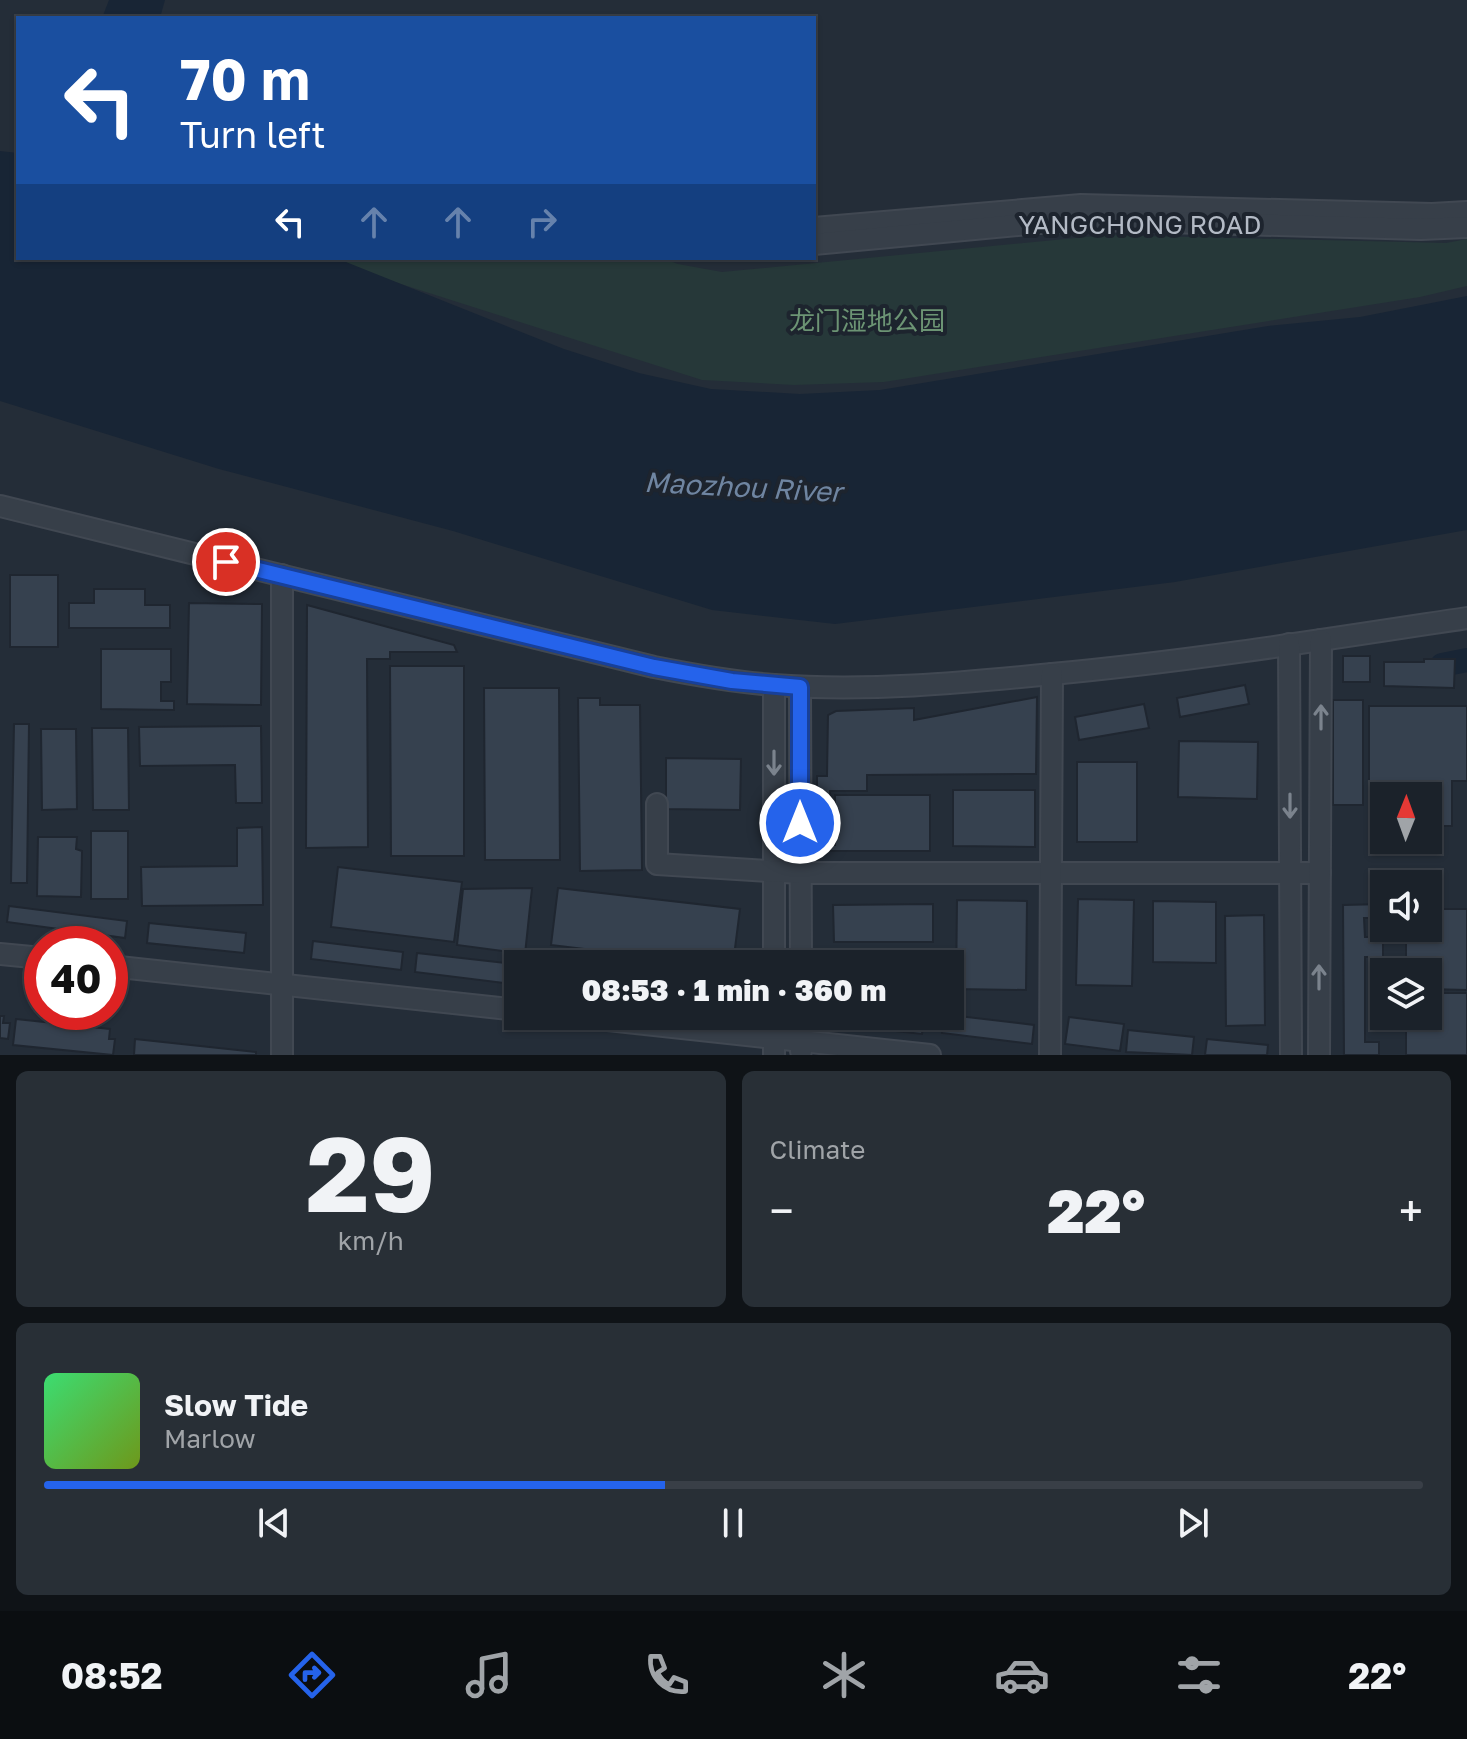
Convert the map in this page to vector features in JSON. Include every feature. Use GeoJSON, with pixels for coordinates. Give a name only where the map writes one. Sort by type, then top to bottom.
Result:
{"type":"FeatureCollection","features":[{"type":"Feature","properties":{"kind":"street","name":"YANGCHONG ROAD"},"geometry":{"type":"LineString","coordinates":[[816,228],[1081,205],[1432,214],[1467,212]]}},
{"type":"Feature","properties":{"kind":"street","name":"YANGCHONG ROAD"},"geometry":{"type":"LineString","coordinates":[[816,244],[1081,221],[1421,229],[1467,227]]}},
{"type":"Feature","properties":{"kind":"street"},"geometry":{"type":"LineString","coordinates":[[0,506],[654,667],[800,687],[921,684],[1052,674],[1177,661],[1467,618]]}},
{"type":"Feature","properties":{"kind":"street"},"geometry":{"type":"LineString","coordinates":[[282,575],[282,1055]]}},
{"type":"Feature","properties":{"kind":"street"},"geometry":{"type":"LineString","coordinates":[[1319,1055],[1321,640]]}},
{"type":"Feature","properties":{"kind":"street"},"geometry":{"type":"LineString","coordinates":[[1289,644],[1291,1055]]}},
{"type":"Feature","properties":{"kind":"street"},"geometry":{"type":"LineString","coordinates":[[1050,1055],[1052,674]]}},
{"type":"Feature","properties":{"kind":"street"},"geometry":{"type":"LineString","coordinates":[[774,685],[774,950]]}},
{"type":"Feature","properties":{"kind":"street"},"geometry":{"type":"LineString","coordinates":[[800,687],[801,950]]}},
{"type":"Feature","properties":{"kind":"street"},"geometry":{"type":"LineString","coordinates":[[657,804],[657,864],[800,873],[1320,873]]}},
{"type":"Feature","properties":{"kind":"street"},"geometry":{"type":"LineString","coordinates":[[0,954],[24,956]]}},
{"type":"Feature","properties":{"kind":"street"},"geometry":{"type":"LineString","coordinates":[[128,968],[504,1009]]}},
{"type":"Feature","properties":{"kind":"street"},"geometry":{"type":"LineString","coordinates":[[663,1030],[774,1047],[930,1055]]}},
{"type":"Feature","properties":{"kind":"green space","name":"龙门湿地公园"},"geometry":{"type":"Polygon","coordinates":[[[1106,235],[1446,243],[1467,239],[1467,286],[1420,297],[884,382],[794,385],[702,380],[325,260],[667,260],[722,272],[1106,235]]]}},
{"type":"Feature","properties":{"kind":"water"},"geometry":{"type":"Polygon","coordinates":[[[109,0],[165,0],[161,16],[103,16],[109,0]]]}},
{"type":"Feature","properties":{"kind":"water","name":"Maozhou River"},"geometry":{"type":"Polygon","coordinates":[[[0,151],[16,153],[16,260],[341,260],[564,349],[639,373],[711,389],[800,394],[880,390],[1268,326],[1360,317],[1467,296],[1467,530],[1175,582],[835,624],[712,610],[453,531],[219,469],[0,401],[0,151]]]}},
{"type":"Feature","properties":{"kind":"building"},"geometry":{"type":"Polygon","coordinates":[[[10,575],[58,575],[58,647],[10,647],[10,575]]]}},
{"type":"Feature","properties":{"kind":"building"},"geometry":{"type":"Polygon","coordinates":[[[94,589],[145,589],[145,605],[170,605],[170,628],[69,628],[69,603],[94,603],[94,589]]]}},
{"type":"Feature","properties":{"kind":"building"},"geometry":{"type":"Polygon","coordinates":[[[189,603],[262,604],[261,705],[187,704],[189,603]]]}},
{"type":"Feature","properties":{"kind":"building"},"geometry":{"type":"Polygon","coordinates":[[[307,605],[454,645],[457,652],[390,652],[390,659],[367,659],[368,847],[306,848],[307,605]]]}},
{"type":"Feature","properties":{"kind":"building"},"geometry":{"type":"Polygon","coordinates":[[[101,649],[171,649],[171,682],[161,682],[161,701],[174,701],[174,710],[101,709],[101,649]]]}},
{"type":"Feature","properties":{"kind":"building"},"geometry":{"type":"Polygon","coordinates":[[[1343,656],[1370,656],[1370,682],[1343,682],[1343,656]]]}},
{"type":"Feature","properties":{"kind":"building"},"geometry":{"type":"Polygon","coordinates":[[[1424,659],[1455,659],[1454,688],[1384,686],[1384,662],[1424,662],[1424,659]]]}},
{"type":"Feature","properties":{"kind":"building"},"geometry":{"type":"Polygon","coordinates":[[[390,666],[464,666],[464,856],[391,856],[390,666]]]}},
{"type":"Feature","properties":{"kind":"building"},"geometry":{"type":"Polygon","coordinates":[[[1245,685],[1249,704],[1180,717],[1177,698],[1245,685]]]}},
{"type":"Feature","properties":{"kind":"building"},"geometry":{"type":"Polygon","coordinates":[[[484,688],[559,688],[560,860],[485,860],[484,688]]]}},
{"type":"Feature","properties":{"kind":"building"},"geometry":{"type":"Polygon","coordinates":[[[1037,697],[1036,774],[867,775],[867,791],[830,791],[830,805],[817,805],[817,776],[827,776],[828,715],[836,711],[914,708],[914,720],[1037,697]]]}},
{"type":"Feature","properties":{"kind":"building"},"geometry":{"type":"Polygon","coordinates":[[[578,698],[600,698],[600,705],[640,705],[642,870],[580,871],[578,698]]]}},
{"type":"Feature","properties":{"kind":"building"},"geometry":{"type":"Polygon","coordinates":[[[1333,700],[1363,700],[1363,805],[1333,805],[1333,700]]]}},
{"type":"Feature","properties":{"kind":"building"},"geometry":{"type":"Polygon","coordinates":[[[1144,704],[1149,728],[1079,740],[1075,717],[1144,704]]]}},
{"type":"Feature","properties":{"kind":"building"},"geometry":{"type":"Polygon","coordinates":[[[1369,706],[1467,706],[1467,781],[1452,781],[1452,826],[1442,826],[1442,782],[1370,782],[1369,826],[1369,706]]]}},
{"type":"Feature","properties":{"kind":"building"},"geometry":{"type":"Polygon","coordinates":[[[14,724],[29,724],[27,883],[11,883],[14,724]]]}},
{"type":"Feature","properties":{"kind":"building"},"geometry":{"type":"Polygon","coordinates":[[[261,726],[262,803],[236,803],[235,765],[140,766],[139,727],[261,726]]]}},
{"type":"Feature","properties":{"kind":"building"},"geometry":{"type":"Polygon","coordinates":[[[92,728],[128,728],[129,810],[93,810],[92,728]]]}},
{"type":"Feature","properties":{"kind":"building"},"geometry":{"type":"Polygon","coordinates":[[[41,729],[76,729],[77,809],[42,810],[41,729]]]}},
{"type":"Feature","properties":{"kind":"building"},"geometry":{"type":"Polygon","coordinates":[[[1179,741],[1258,742],[1257,799],[1178,797],[1179,741]]]}},
{"type":"Feature","properties":{"kind":"building"},"geometry":{"type":"Polygon","coordinates":[[[666,758],[741,759],[740,810],[666,809],[666,758]]]}},
{"type":"Feature","properties":{"kind":"building"},"geometry":{"type":"Polygon","coordinates":[[[1077,762],[1137,762],[1137,842],[1077,842],[1077,762]]]}},
{"type":"Feature","properties":{"kind":"building"},"geometry":{"type":"Polygon","coordinates":[[[953,790],[1035,790],[1035,847],[953,846],[953,790]]]}},
{"type":"Feature","properties":{"kind":"building"},"geometry":{"type":"Polygon","coordinates":[[[835,795],[930,795],[930,851],[826,851],[825,845],[835,845],[835,795]]]}},
{"type":"Feature","properties":{"kind":"building"},"geometry":{"type":"Polygon","coordinates":[[[262,827],[263,905],[142,906],[141,867],[237,866],[237,828],[262,827]]]}},
{"type":"Feature","properties":{"kind":"building"},"geometry":{"type":"Polygon","coordinates":[[[91,831],[128,831],[128,899],[91,899],[91,831]]]}},
{"type":"Feature","properties":{"kind":"building"},"geometry":{"type":"Polygon","coordinates":[[[38,837],[77,837],[76,849],[82,851],[81,897],[37,896],[38,837]]]}},
{"type":"Feature","properties":{"kind":"building"},"geometry":{"type":"Polygon","coordinates":[[[338,867],[462,882],[454,942],[331,927],[338,867]]]}},
{"type":"Feature","properties":{"kind":"building"},"geometry":{"type":"Polygon","coordinates":[[[532,888],[525,950],[504,951],[457,945],[463,889],[532,888]]]}},
{"type":"Feature","properties":{"kind":"building"},"geometry":{"type":"Polygon","coordinates":[[[558,888],[740,909],[735,950],[593,950],[551,945],[558,888]]]}},
{"type":"Feature","properties":{"kind":"building"},"geometry":{"type":"Polygon","coordinates":[[[1078,899],[1134,900],[1132,986],[1076,985],[1078,899]]]}},
{"type":"Feature","properties":{"kind":"building"},"geometry":{"type":"Polygon","coordinates":[[[957,900],[1027,901],[1026,990],[964,989],[964,950],[956,950],[957,900]]]}},
{"type":"Feature","properties":{"kind":"building"},"geometry":{"type":"Polygon","coordinates":[[[1153,901],[1216,902],[1216,963],[1153,962],[1153,901]]]}},
{"type":"Feature","properties":{"kind":"building"},"geometry":{"type":"Polygon","coordinates":[[[933,904],[933,942],[834,942],[833,905],[933,904]]]}},
{"type":"Feature","properties":{"kind":"building"},"geometry":{"type":"Polygon","coordinates":[[[1370,904],[1370,918],[1364,918],[1365,937],[1370,937],[1370,942],[1383,942],[1383,957],[1365,957],[1365,1042],[1379,1042],[1379,1055],[1344,1055],[1343,905],[1370,904]]]}},
{"type":"Feature","properties":{"kind":"building"},"geometry":{"type":"Polygon","coordinates":[[[9,906],[127,921],[126,926],[36,926],[7,922],[9,906]]]}},
{"type":"Feature","properties":{"kind":"building"},"geometry":{"type":"Polygon","coordinates":[[[1442,909],[1467,909],[1467,990],[1442,989],[1442,958],[1406,958],[1406,942],[1442,942],[1442,909]]]}},
{"type":"Feature","properties":{"kind":"building"},"geometry":{"type":"Polygon","coordinates":[[[1264,915],[1265,1025],[1226,1026],[1225,916],[1264,915]]]}},
{"type":"Feature","properties":{"kind":"building"},"geometry":{"type":"Polygon","coordinates":[[[149,923],[246,933],[244,953],[147,943],[149,923]]]}},
{"type":"Feature","properties":{"kind":"building"},"geometry":{"type":"Polygon","coordinates":[[[313,941],[403,952],[401,970],[311,959],[313,941]]]}},
{"type":"Feature","properties":{"kind":"building"},"geometry":{"type":"Polygon","coordinates":[[[417,953],[504,963],[504,983],[415,972],[417,953]]]}},
{"type":"Feature","properties":{"kind":"building"},"geometry":{"type":"Polygon","coordinates":[[[1442,993],[1467,993],[1467,1055],[1406,1055],[1406,1030],[1442,1030],[1442,993]]]}},
{"type":"Feature","properties":{"kind":"building"},"geometry":{"type":"Polygon","coordinates":[[[0,1016],[4,1016],[3,1023],[10,1023],[8,1039],[0,1038],[0,1016]]]}},
{"type":"Feature","properties":{"kind":"building"},"geometry":{"type":"Polygon","coordinates":[[[964,1017],[1034,1025],[1032,1044],[942,1033],[942,1030],[964,1030],[964,1017]]]}},
{"type":"Feature","properties":{"kind":"building"},"geometry":{"type":"Polygon","coordinates":[[[1069,1017],[1124,1024],[1120,1051],[1065,1044],[1069,1017]]]}},
{"type":"Feature","properties":{"kind":"building"},"geometry":{"type":"Polygon","coordinates":[[[16,1019],[24,1020],[24,1030],[110,1030],[109,1039],[115,1039],[113,1055],[13,1045],[16,1019]]]}},
{"type":"Feature","properties":{"kind":"building"},"geometry":{"type":"Polygon","coordinates":[[[886,1030],[922,1030],[922,1034],[886,1030]]]}},
{"type":"Feature","properties":{"kind":"building"},"geometry":{"type":"Polygon","coordinates":[[[1128,1030],[1194,1037],[1192,1055],[1126,1052],[1128,1030]]]}},
{"type":"Feature","properties":{"kind":"building"},"geometry":{"type":"Polygon","coordinates":[[[135,1039],[256,1052],[256,1055],[134,1055],[135,1039]]]}},
{"type":"Feature","properties":{"kind":"building"},"geometry":{"type":"Polygon","coordinates":[[[1207,1039],[1268,1045],[1267,1055],[1205,1055],[1207,1039]]]}},
{"type":"Feature","properties":{"kind":"waterway"},"geometry":{"type":"LineString","coordinates":[[1442,665],[1467,660]]}},
{"type":"Feature","properties":{"kind":"route"},"geometry":{"type":"LineString","coordinates":[[226,562],[654,667],[732,681],[800,687],[800,823]]}}]}
